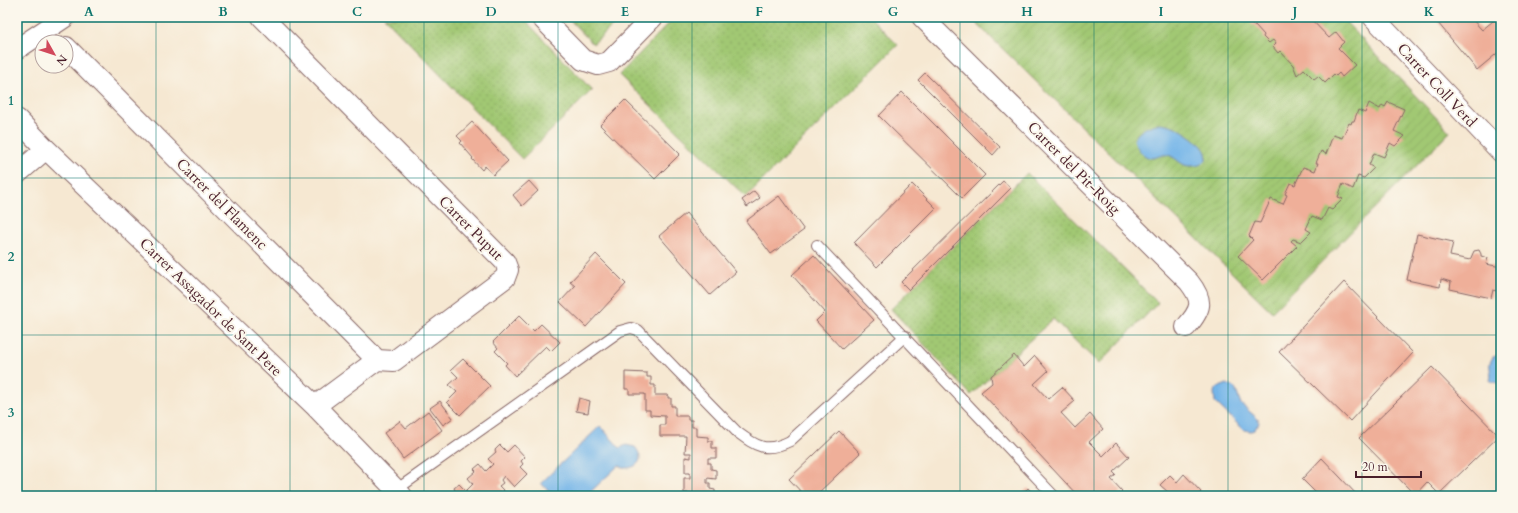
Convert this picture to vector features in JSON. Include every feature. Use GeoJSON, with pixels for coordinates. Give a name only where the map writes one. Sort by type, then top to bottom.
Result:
{"type":"FeatureCollection","features":[{"type":"Feature","properties":{"kind":"street"},"geometry":{"type":"LineString","coordinates":[[17,49],[65,17]]}},
{"type":"Feature","properties":{"kind":"street","name":"Carrer Puput"},"geometry":{"type":"LineString","coordinates":[[262,17],[506,262],[508,270],[505,278],[394,361],[377,360]]}},
{"type":"Feature","properties":{"kind":"street"},"geometry":{"type":"LineString","coordinates":[[541,17],[583,60],[598,65],[609,62],[653,17]]}},
{"type":"Feature","properties":{"kind":"street","name":"Carrer del Pit-Roig"},"geometry":{"type":"LineString","coordinates":[[922,17],[1189,282],[1198,294],[1199,305],[1196,316],[1186,327]]}},
{"type":"Feature","properties":{"kind":"street","name":"Carrer Coll Verd"},"geometry":{"type":"LineString","coordinates":[[1373,17],[1501,152]]}},
{"type":"Feature","properties":{"kind":"street"},"geometry":{"type":"LineString","coordinates":[[47,28],[53,34]]}},
{"type":"Feature","properties":{"kind":"street","name":"Carrer del Flamenc"},"geometry":{"type":"LineString","coordinates":[[74,55],[377,360]]}},
{"type":"Feature","properties":{"kind":"street","name":"Carrer Assagador de Sant Pere"},"geometry":{"type":"LineString","coordinates":[[17,119],[46,149],[315,406],[399,493]]}},
{"type":"Feature","properties":{"kind":"street"},"geometry":{"type":"LineString","coordinates":[[17,174],[46,149]]}},
{"type":"Feature","properties":{"kind":"street"},"geometry":{"type":"LineString","coordinates":[[315,406],[377,360]]}},
{"type":"Feature","properties":{"kind":"lane"},"geometry":{"type":"LineString","coordinates":[[818,245],[1054,496]]}},
{"type":"Feature","properties":{"kind":"lane"},"geometry":{"type":"LineString","coordinates":[[399,493],[620,331],[631,328],[638,330],[737,432],[749,441],[764,447],[777,447],[790,441],[905,336]]}},
{"type":"Feature","properties":{"kind":"green space"},"geometry":{"type":"Polygon","coordinates":[[[384,17],[522,17],[592,90],[522,159],[384,17]]]}},
{"type":"Feature","properties":{"kind":"green space"},"geometry":{"type":"Polygon","coordinates":[[[567,17],[622,17],[593,44],[567,17]]]}},
{"type":"Feature","properties":{"kind":"green space"},"geometry":{"type":"Polygon","coordinates":[[[675,17],[870,17],[898,45],[746,197],[619,75],[675,17]]]}},
{"type":"Feature","properties":{"kind":"green space"},"geometry":{"type":"Polygon","coordinates":[[[970,17],[1341,17],[1450,132],[1272,312],[970,17]]]}},
{"type":"Feature","properties":{"kind":"green space"},"geometry":{"type":"Polygon","coordinates":[[[1027,173],[1158,303],[1099,364],[1053,319],[971,395],[891,309],[1027,173]]]}},
{"type":"Feature","properties":{"kind":"water"},"geometry":{"type":"Polygon","coordinates":[[[1161,123],[1178,128],[1196,140],[1205,151],[1207,156],[1205,161],[1199,165],[1187,166],[1167,155],[1149,158],[1143,154],[1138,149],[1134,139],[1146,128],[1161,123]]]}},
{"type":"Feature","properties":{"kind":"water"},"geometry":{"type":"Polygon","coordinates":[[[1501,355],[1501,384],[1490,381],[1491,360],[1493,357],[1501,355]]]}},
{"type":"Feature","properties":{"kind":"water"},"geometry":{"type":"Polygon","coordinates":[[[1227,384],[1235,388],[1241,404],[1258,419],[1259,423],[1254,430],[1244,430],[1215,402],[1214,392],[1217,388],[1227,384]]]}},
{"type":"Feature","properties":{"kind":"water"},"geometry":{"type":"Polygon","coordinates":[[[600,426],[620,448],[626,445],[635,447],[640,456],[638,463],[628,468],[623,468],[619,465],[586,496],[553,496],[541,483],[600,426]]]}},
{"type":"Feature","properties":{"kind":"building"},"geometry":{"type":"Polygon","coordinates":[[[1247,17],[1309,17],[1329,38],[1336,32],[1344,42],[1338,48],[1355,65],[1342,77],[1339,73],[1336,76],[1334,74],[1325,83],[1318,76],[1314,79],[1304,69],[1297,75],[1293,65],[1280,51],[1278,53],[1273,47],[1276,44],[1273,40],[1269,43],[1263,37],[1264,35],[1255,25],[1253,26],[1247,17]]]}},
{"type":"Feature","properties":{"kind":"building"},"geometry":{"type":"Polygon","coordinates":[[[1433,17],[1470,17],[1482,30],[1498,17],[1501,17],[1501,50],[1477,70],[1433,17]]]}},
{"type":"Feature","properties":{"kind":"building"},"geometry":{"type":"Polygon","coordinates":[[[925,73],[1000,147],[993,155],[918,80],[925,73]]]}},
{"type":"Feature","properties":{"kind":"building"},"geometry":{"type":"Polygon","coordinates":[[[902,92],[985,175],[962,198],[879,116],[902,92]]]}},
{"type":"Feature","properties":{"kind":"building"},"geometry":{"type":"Polygon","coordinates":[[[625,100],[680,154],[655,179],[600,125],[625,100]]]}},
{"type":"Feature","properties":{"kind":"building"},"geometry":{"type":"Polygon","coordinates":[[[1388,102],[1404,109],[1394,131],[1405,136],[1395,146],[1390,143],[1384,157],[1374,153],[1369,165],[1374,168],[1364,178],[1358,176],[1353,189],[1343,184],[1338,197],[1343,199],[1332,210],[1328,208],[1322,220],[1312,216],[1306,229],[1311,232],[1301,242],[1293,239],[1291,241],[1297,246],[1263,280],[1238,256],[1253,240],[1249,236],[1255,222],[1260,223],[1271,199],[1283,204],[1287,195],[1285,194],[1290,183],[1295,185],[1303,167],[1315,171],[1318,163],[1316,163],[1321,151],[1326,154],[1333,135],[1342,138],[1349,123],[1351,124],[1352,121],[1354,121],[1358,110],[1365,113],[1369,103],[1380,109],[1382,105],[1385,107],[1388,102]]]}},
{"type":"Feature","properties":{"kind":"building"},"geometry":{"type":"Polygon","coordinates":[[[472,122],[508,161],[493,175],[485,166],[482,170],[460,143],[462,141],[457,136],[472,122]]]}},
{"type":"Feature","properties":{"kind":"building"},"geometry":{"type":"Polygon","coordinates":[[[529,181],[538,191],[522,206],[513,195],[529,181]]]}},
{"type":"Feature","properties":{"kind":"building"},"geometry":{"type":"Polygon","coordinates":[[[1003,181],[1011,188],[909,290],[901,282],[1003,181]]]}},
{"type":"Feature","properties":{"kind":"building"},"geometry":{"type":"Polygon","coordinates":[[[912,184],[936,208],[877,267],[854,243],[912,184]]]}},
{"type":"Feature","properties":{"kind":"building"},"geometry":{"type":"Polygon","coordinates":[[[754,191],[760,198],[747,207],[742,200],[754,191]]]}},
{"type":"Feature","properties":{"kind":"building"},"geometry":{"type":"Polygon","coordinates":[[[779,196],[804,230],[771,254],[746,221],[779,196]]]}},
{"type":"Feature","properties":{"kind":"building"},"geometry":{"type":"Polygon","coordinates":[[[686,213],[736,272],[710,295],[659,236],[686,213]]]}},
{"type":"Feature","properties":{"kind":"building"},"geometry":{"type":"Polygon","coordinates":[[[1417,234],[1453,242],[1450,256],[1470,260],[1474,251],[1479,250],[1481,256],[1488,258],[1486,264],[1501,267],[1501,292],[1493,290],[1491,298],[1450,289],[1451,282],[1441,279],[1440,287],[1407,280],[1417,234]]]}},
{"type":"Feature","properties":{"kind":"building"},"geometry":{"type":"Polygon","coordinates":[[[596,254],[626,284],[586,327],[560,302],[575,286],[570,282],[596,254]]]}},
{"type":"Feature","properties":{"kind":"building"},"geometry":{"type":"Polygon","coordinates":[[[814,255],[874,320],[842,349],[816,321],[825,312],[792,275],[814,255]]]}},
{"type":"Feature","properties":{"kind":"building"},"geometry":{"type":"Polygon","coordinates":[[[1344,282],[1413,353],[1350,421],[1279,352],[1344,282]]]}},
{"type":"Feature","properties":{"kind":"building"},"geometry":{"type":"Polygon","coordinates":[[[519,316],[534,331],[541,324],[560,342],[551,351],[546,346],[515,376],[505,365],[507,363],[495,351],[498,348],[493,342],[519,316]]]}},
{"type":"Feature","properties":{"kind":"building"},"geometry":{"type":"Polygon","coordinates":[[[1014,355],[1024,367],[1035,356],[1048,371],[1034,384],[1048,399],[1062,387],[1075,401],[1061,413],[1075,428],[1090,414],[1103,429],[1089,442],[1103,456],[1116,443],[1129,457],[1113,472],[1116,475],[1111,479],[1122,491],[1117,496],[1078,496],[981,392],[992,383],[991,376],[1014,355]]]}},
{"type":"Feature","properties":{"kind":"building"},"geometry":{"type":"Polygon","coordinates":[[[463,359],[490,386],[460,415],[447,402],[457,392],[449,385],[458,377],[451,370],[463,359]]]}},
{"type":"Feature","properties":{"kind":"building"},"geometry":{"type":"Polygon","coordinates":[[[1432,367],[1499,436],[1439,494],[1427,482],[1415,495],[1359,438],[1432,367]]]}},
{"type":"Feature","properties":{"kind":"building"},"geometry":{"type":"Polygon","coordinates":[[[625,372],[647,373],[647,377],[651,377],[651,385],[655,385],[655,395],[668,395],[668,398],[671,398],[671,406],[675,406],[675,416],[688,416],[688,420],[692,420],[692,427],[696,427],[696,436],[708,437],[708,441],[712,441],[712,448],[716,448],[716,458],[708,458],[708,463],[711,463],[711,469],[716,470],[716,479],[707,478],[707,483],[710,483],[710,489],[715,490],[715,496],[690,496],[690,493],[684,493],[684,478],[690,478],[690,473],[685,473],[685,457],[691,458],[691,453],[685,453],[686,436],[660,436],[660,425],[665,425],[665,416],[650,415],[650,410],[645,410],[645,394],[629,394],[629,389],[625,389],[625,372]]]}},
{"type":"Feature","properties":{"kind":"building"},"geometry":{"type":"Polygon","coordinates":[[[579,398],[590,401],[588,413],[576,411],[579,398]]]}},
{"type":"Feature","properties":{"kind":"building"},"geometry":{"type":"Polygon","coordinates":[[[440,401],[453,418],[443,425],[430,408],[440,401]]]}},
{"type":"Feature","properties":{"kind":"building"},"geometry":{"type":"Polygon","coordinates":[[[428,411],[442,430],[403,459],[384,433],[400,421],[406,428],[428,411]]]}},
{"type":"Feature","properties":{"kind":"building"},"geometry":{"type":"Polygon","coordinates":[[[839,431],[860,453],[815,496],[805,496],[789,479],[839,431]]]}},
{"type":"Feature","properties":{"kind":"building"},"geometry":{"type":"Polygon","coordinates":[[[500,445],[507,452],[514,445],[525,457],[521,461],[523,464],[520,467],[527,474],[514,487],[504,476],[501,480],[503,483],[499,486],[507,494],[504,496],[449,496],[455,490],[454,488],[459,484],[466,491],[473,484],[468,478],[476,471],[474,469],[480,464],[486,471],[493,464],[488,459],[496,452],[495,450],[500,445]]]}},
{"type":"Feature","properties":{"kind":"building"},"geometry":{"type":"Polygon","coordinates":[[[1322,458],[1358,496],[1319,496],[1302,479],[1322,458]]]}},
{"type":"Feature","properties":{"kind":"building"},"geometry":{"type":"Polygon","coordinates":[[[1184,474],[1201,492],[1197,496],[1163,496],[1168,492],[1160,485],[1170,475],[1177,482],[1184,474]]]}},
{"type":"Feature","properties":{"kind":"building"},"geometry":{"type":"Polygon","coordinates":[[[1028,488],[1035,496],[1020,496],[1028,488]]]}}]}
